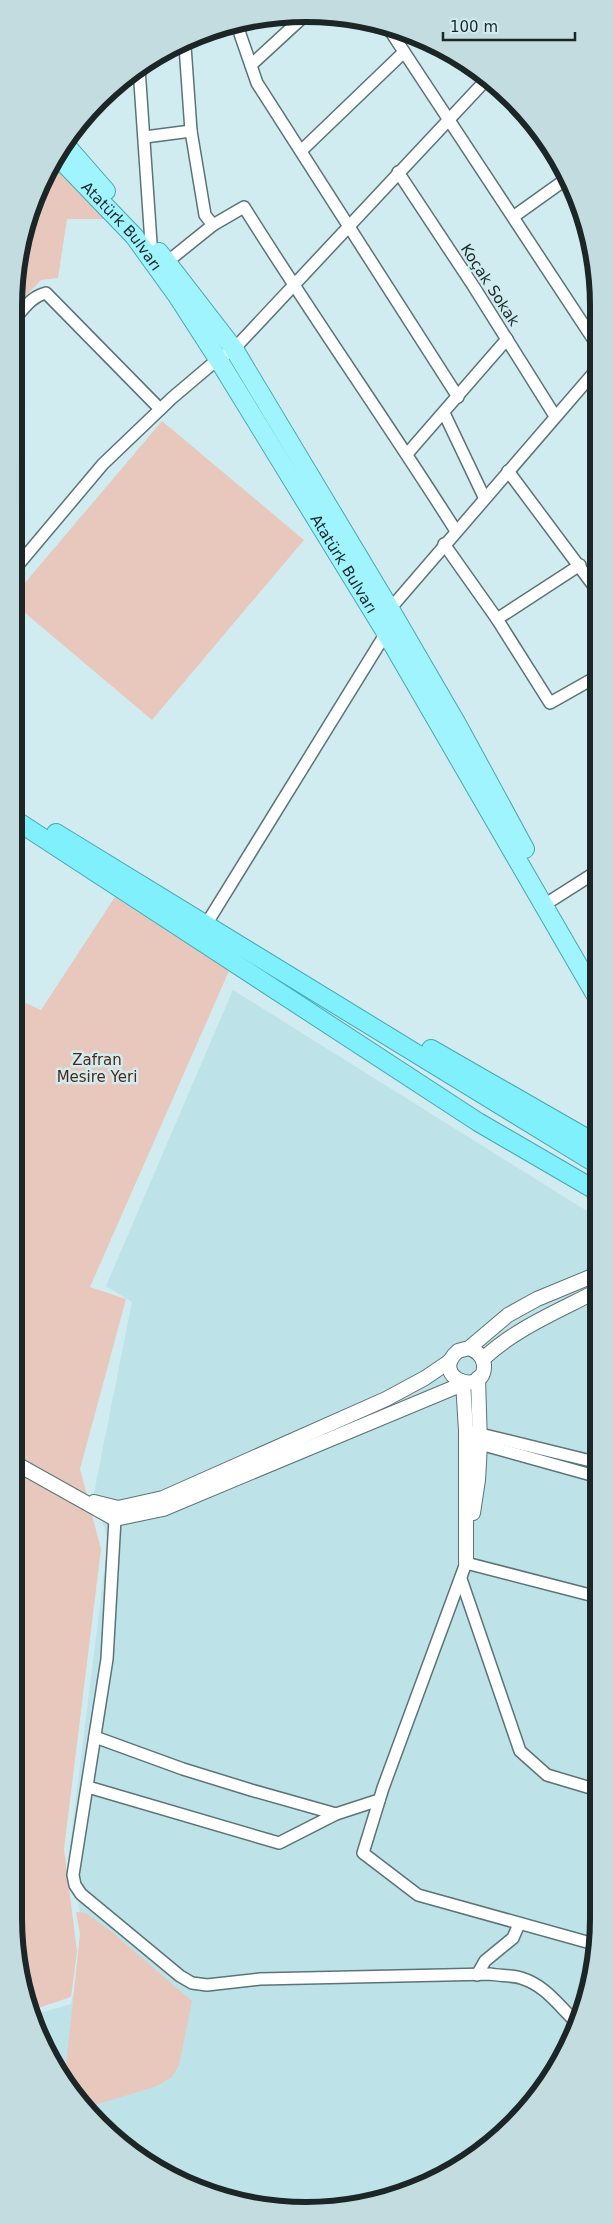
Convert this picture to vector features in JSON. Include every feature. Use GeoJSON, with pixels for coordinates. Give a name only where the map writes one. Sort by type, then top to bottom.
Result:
{"type":"FeatureCollection","features":[{"type":"Feature","properties":{"kind":"highway"},"geometry":{"type":"LineString","coordinates":[[22,811],[207,923],[590,1160]]}},
{"type":"Feature","properties":{"kind":"highway"},"geometry":{"type":"LineString","coordinates":[[22,824],[478,1122],[590,1187]]}},
{"type":"Feature","properties":{"kind":"highway"},"geometry":{"type":"LineString","coordinates":[[207,923],[590,1140]]}},
{"type":"Feature","properties":{"kind":"highway"},"geometry":{"type":"LineString","coordinates":[[202,942],[590,1172]]}},
{"type":"Feature","properties":{"kind":"main road","name":"Atatürk Bulvarı"},"geometry":{"type":"LineString","coordinates":[[70,150],[167,262],[234,348],[457,724],[552,900],[590,966]]}},
{"type":"Feature","properties":{"kind":"main road","name":"Atatürk Bulvarı"},"geometry":{"type":"LineString","coordinates":[[62,162],[134,236],[178,296],[386,633],[590,984]]}},
{"type":"Feature","properties":{"kind":"street"},"geometry":{"type":"LineString","coordinates":[[251,65],[297,22]]}},
{"type":"Feature","properties":{"kind":"street"},"geometry":{"type":"LineString","coordinates":[[240,31],[257,83],[302,150],[458,397]]}},
{"type":"Feature","properties":{"kind":"street"},"geometry":{"type":"LineString","coordinates":[[393,36],[513,217],[590,325]]}},
{"type":"Feature","properties":{"kind":"street"},"geometry":{"type":"LineString","coordinates":[[185,50],[191,131],[205,215],[213,225]]}},
{"type":"Feature","properties":{"kind":"street"},"geometry":{"type":"LineString","coordinates":[[302,150],[404,52]]}},
{"type":"Feature","properties":{"kind":"street"},"geometry":{"type":"LineString","coordinates":[[139,77],[151,243]]}},
{"type":"Feature","properties":{"kind":"street"},"geometry":{"type":"LineString","coordinates":[[22,560],[103,464],[160,409],[218,359],[234,348],[294,286],[448,118],[482,84]]}},
{"type":"Feature","properties":{"kind":"street"},"geometry":{"type":"LineString","coordinates":[[145,137],[191,131]]}},
{"type":"Feature","properties":{"kind":"street","name":"Koçak Sokak"},"geometry":{"type":"LineString","coordinates":[[398,172],[555,416]]}},
{"type":"Feature","properties":{"kind":"street"},"geometry":{"type":"LineString","coordinates":[[513,217],[562,182]]}},
{"type":"Feature","properties":{"kind":"street"},"geometry":{"type":"LineString","coordinates":[[167,262],[213,225],[244,206],[294,286],[407,454],[456,531]]}},
{"type":"Feature","properties":{"kind":"street"},"geometry":{"type":"LineString","coordinates":[[22,310],[30,301],[39,295],[46,294],[160,409]]}},
{"type":"Feature","properties":{"kind":"street"},"geometry":{"type":"LineString","coordinates":[[407,454],[507,339]]}},
{"type":"Feature","properties":{"kind":"street"},"geometry":{"type":"LineString","coordinates":[[390,609],[484,497],[590,376]]}},
{"type":"Feature","properties":{"kind":"street"},"geometry":{"type":"LineString","coordinates":[[444,413],[484,497]]}},
{"type":"Feature","properties":{"kind":"street"},"geometry":{"type":"LineString","coordinates":[[508,471],[590,580]]}},
{"type":"Feature","properties":{"kind":"street"},"geometry":{"type":"LineString","coordinates":[[444,544],[497,619],[550,703],[590,680]]}},
{"type":"Feature","properties":{"kind":"street"},"geometry":{"type":"LineString","coordinates":[[497,619],[580,565]]}},
{"type":"Feature","properties":{"kind":"street"},"geometry":{"type":"LineString","coordinates":[[207,923],[386,633]]}},
{"type":"Feature","properties":{"kind":"street"},"geometry":{"type":"LineString","coordinates":[[552,900],[590,876]]}},
{"type":"Feature","properties":{"kind":"street"},"geometry":{"type":"LineString","coordinates":[[570,1175],[590,1192]]}},
{"type":"Feature","properties":{"kind":"street"},"geometry":{"type":"LineString","coordinates":[[74,1497],[118,1508],[163,1498],[386,1399],[425,1378],[450,1361],[458,1351],[469,1348],[508,1315],[536,1299],[590,1278]]}},
{"type":"Feature","properties":{"kind":"street"},"geometry":{"type":"LineString","coordinates":[[483,1359],[497,1346],[533,1324],[590,1295]]}},
{"type":"Feature","properties":{"kind":"street"},"geometry":{"type":"LineString","coordinates":[[450,1361],[451,1372],[462,1382],[469,1383],[478,1378],[484,1369],[483,1359],[479,1353],[469,1348]]}},
{"type":"Feature","properties":{"kind":"street"},"geometry":{"type":"LineString","coordinates":[[473,1437],[478,1378]]}},
{"type":"Feature","properties":{"kind":"street"},"geometry":{"type":"LineString","coordinates":[[462,1382],[473,1437],[478,1480],[466,1563],[462,1579],[379,1800],[363,1853],[418,1895],[589,1943]]}},
{"type":"Feature","properties":{"kind":"street"},"geometry":{"type":"LineString","coordinates":[[22,1467],[115,1520],[163,1510],[428,1399],[462,1382]]}},
{"type":"Feature","properties":{"kind":"street"},"geometry":{"type":"LineString","coordinates":[[473,1437],[590,1461]]}},
{"type":"Feature","properties":{"kind":"street"},"geometry":{"type":"LineString","coordinates":[[473,1437],[590,1474]]}},
{"type":"Feature","properties":{"kind":"street"},"geometry":{"type":"LineString","coordinates":[[115,1520],[107,1659],[88,1787],[72,1876],[77,1889],[86,1899],[192,1983],[207,1985],[260,1979],[505,1976],[527,1980],[550,1995],[572,2018]]}},
{"type":"Feature","properties":{"kind":"street"},"geometry":{"type":"LineString","coordinates":[[466,1563],[590,1595]]}},
{"type":"Feature","properties":{"kind":"street"},"geometry":{"type":"LineString","coordinates":[[462,1579],[520,1751],[547,1775],[590,1788]]}},
{"type":"Feature","properties":{"kind":"street"},"geometry":{"type":"LineString","coordinates":[[95,1737],[208,1777],[336,1814]]}},
{"type":"Feature","properties":{"kind":"street"},"geometry":{"type":"LineString","coordinates":[[88,1787],[279,1843],[336,1814],[379,1800]]}},
{"type":"Feature","properties":{"kind":"street"},"geometry":{"type":"LineString","coordinates":[[477,1975],[485,1961],[513,1938],[519,1924]]}},
{"type":"Feature","properties":{"kind":"shaded area"},"geometry":{"type":"Polygon","coordinates":[[[233,990],[590,1213],[590,1936],[585,1973],[575,2009],[561,2043],[543,2075],[520,2105],[494,2131],[464,2154],[415,2180],[380,2192],[325,2201],[288,2201],[233,2192],[181,2172],[134,2143],[93,2105],[61,2060],[39,2013],[71,2004],[85,1948],[70,1846],[108,1541],[94,1493],[132,1302],[106,1286],[233,990]]]}},
{"type":"Feature","properties":{"kind":"green space"},"geometry":{"type":"Polygon","coordinates":[[[58,170],[104,219],[67,219],[58,278],[41,280],[22,299],[25,269],[32,233],[44,198],[58,170]]]}},
{"type":"Feature","properties":{"kind":"green space"},"geometry":{"type":"Polygon","coordinates":[[[162,421],[304,540],[152,720],[22,610],[22,586],[162,421]]]}},
{"type":"Feature","properties":{"kind":"green space","name":"Zafran Mesire Yeri"},"geometry":{"type":"Polygon","coordinates":[[[115,897],[229,971],[90,1287],[126,1299],[80,1469],[101,1549],[64,1849],[77,1951],[71,1997],[38,2008],[28,1973],[22,1918],[22,1001],[41,1010],[115,897]]]}},
{"type":"Feature","properties":{"kind":"green space"},"geometry":{"type":"Polygon","coordinates":[[[76,1912],[86,1913],[112,1932],[192,2001],[179,2065],[172,2077],[157,2086],[93,2105],[66,2068],[80,1934],[76,1912]]]}}]}
